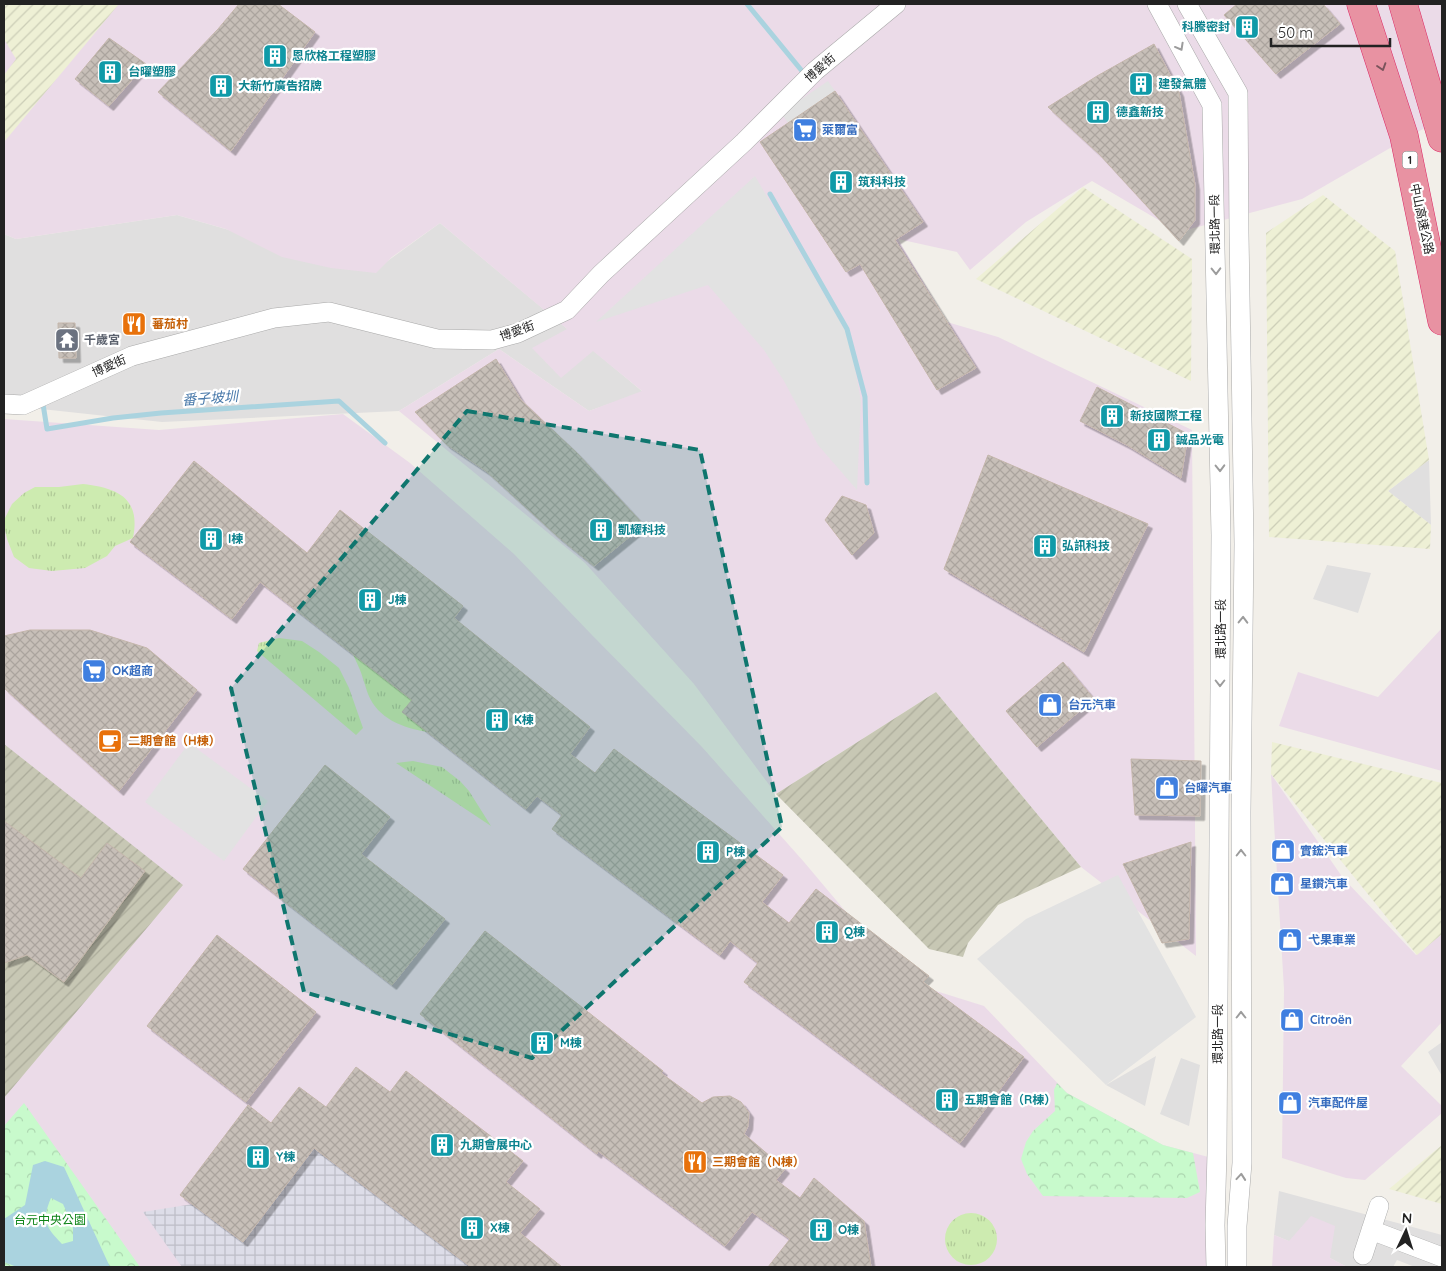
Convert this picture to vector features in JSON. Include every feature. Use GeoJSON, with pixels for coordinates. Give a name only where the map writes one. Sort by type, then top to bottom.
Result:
{"type":"FeatureCollection","features":[{"type":"Feature","properties":{"kind":"highway","name":"中山高速公路"},"geometry":{"type":"LineString","coordinates":[[1361,4],[1404,136],[1442,321]]}},
{"type":"Feature","properties":{"kind":"highway"},"geometry":{"type":"LineString","coordinates":[[1403,4],[1442,138]]}},
{"type":"Feature","properties":{"kind":"street","name":"博愛街"},"geometry":{"type":"LineString","coordinates":[[4,404],[23,405],[132,356],[274,318],[329,312],[437,339],[492,340],[518,333],[567,310],[601,274],[744,142],[816,71],[896,4]]}},
{"type":"Feature","properties":{"kind":"street","name":"環北路一段"},"geometry":{"type":"LineString","coordinates":[[1157,4],[1212,104],[1221,535],[1216,1267]]}},
{"type":"Feature","properties":{"kind":"street","name":"環北路一段"},"geometry":{"type":"LineString","coordinates":[[1187,4],[1238,93],[1244,544],[1241,813],[1242,1163],[1236,1267]]}},
{"type":"Feature","properties":{"kind":"street"},"geometry":{"type":"LineString","coordinates":[[1363,1255],[1379,1206]]}},
{"type":"Feature","properties":{"kind":"street"},"geometry":{"type":"LineString","coordinates":[[1371,1230],[1442,1257]]}},
{"type":"Feature","properties":{"kind":"highlighted area"},"geometry":{"type":"Polygon","coordinates":[[[467,411],[700,450],[782,827],[532,1058],[304,992],[231,688],[467,411]]]}},
{"type":"Feature","properties":{"kind":"shaded area"},"geometry":{"type":"Polygon","coordinates":[[[4,4],[1442,4],[1442,118],[1302,199],[1179,232],[1092,181],[1026,222],[970,270],[957,252],[898,239],[947,322],[998,337],[1192,430],[1196,956],[1081,867],[936,692],[776,794],[694,684],[585,563],[399,411],[499,349],[589,411],[642,391],[593,351],[561,378],[532,348],[567,329],[440,223],[392,257],[376,273],[331,268],[282,257],[226,229],[177,215],[16,239],[4,234],[4,4]]]}},
{"type":"Feature","properties":{"kind":"shaded area"},"geometry":{"type":"Polygon","coordinates":[[[4,4],[119,4],[4,142],[4,75],[16,59],[4,39],[4,4]]]}},
{"type":"Feature","properties":{"kind":"shaded area"},"geometry":{"type":"Polygon","coordinates":[[[828,81],[835,91],[788,123],[781,113],[828,81]]]}},
{"type":"Feature","properties":{"kind":"shaded area"},"geometry":{"type":"Polygon","coordinates":[[[755,176],[849,337],[861,401],[857,490],[818,445],[784,381],[764,350],[708,285],[596,322],[755,176]]]}},
{"type":"Feature","properties":{"kind":"shaded area"},"geometry":{"type":"Polygon","coordinates":[[[1083,187],[1192,259],[1191,381],[976,279],[1083,187]]]}},
{"type":"Feature","properties":{"kind":"shaded area"},"geometry":{"type":"Polygon","coordinates":[[[1323,195],[1395,251],[1429,460],[1388,491],[1431,525],[1430,549],[1269,537],[1266,233],[1323,195]]]}},
{"type":"Feature","properties":{"kind":"shaded area"},"geometry":{"type":"Polygon","coordinates":[[[177,215],[313,254],[382,265],[440,223],[643,392],[589,411],[499,349],[399,411],[162,422],[4,405],[4,234],[16,239],[177,215]]]}},
{"type":"Feature","properties":{"kind":"shaded area"},"geometry":{"type":"Polygon","coordinates":[[[343,414],[410,463],[514,554],[702,747],[804,862],[904,981],[984,1006],[1067,1093],[1163,1145],[1216,1159],[1211,1267],[4,1267],[4,419],[159,430],[343,414]]]}},
{"type":"Feature","properties":{"kind":"shaded area"},"geometry":{"type":"Polygon","coordinates":[[[1429,460],[1431,525],[1388,491],[1429,460]]]}},
{"type":"Feature","properties":{"kind":"shaded area"},"geometry":{"type":"Polygon","coordinates":[[[1327,565],[1371,573],[1358,613],[1313,599],[1327,565]]]}},
{"type":"Feature","properties":{"kind":"shaded area"},"geometry":{"type":"Polygon","coordinates":[[[1442,628],[1442,771],[1279,726],[1298,672],[1378,697],[1442,628]]]}},
{"type":"Feature","properties":{"kind":"shaded area"},"geometry":{"type":"Polygon","coordinates":[[[936,692],[1081,867],[998,905],[968,943],[963,957],[929,949],[776,794],[936,692]]]}},
{"type":"Feature","properties":{"kind":"shaded area"},"geometry":{"type":"Polygon","coordinates":[[[1272,742],[1442,783],[1442,934],[1417,955],[1271,774],[1272,742]]]}},
{"type":"Feature","properties":{"kind":"shaded area"},"geometry":{"type":"Polygon","coordinates":[[[189,743],[268,801],[224,861],[145,802],[189,743]]]}},
{"type":"Feature","properties":{"kind":"shaded area"},"geometry":{"type":"Polygon","coordinates":[[[4,744],[183,885],[4,1098],[4,744]]]}},
{"type":"Feature","properties":{"kind":"shaded area"},"geometry":{"type":"Polygon","coordinates":[[[1271,774],[1343,878],[1416,955],[1442,934],[1442,1022],[1401,1066],[1442,1106],[1442,1113],[1365,1180],[1346,1178],[1282,1158],[1284,989],[1271,774]]]}},
{"type":"Feature","properties":{"kind":"shaded area"},"geometry":{"type":"Polygon","coordinates":[[[1118,875],[1196,1017],[1106,1085],[977,959],[1026,919],[1118,875]]]}},
{"type":"Feature","properties":{"kind":"shaded area"},"geometry":{"type":"Polygon","coordinates":[[[1442,1042],[1442,1076],[1428,1052],[1442,1042]]]}},
{"type":"Feature","properties":{"kind":"shaded area"},"geometry":{"type":"Polygon","coordinates":[[[1156,1056],[1145,1106],[1106,1085],[1156,1056]]]}},
{"type":"Feature","properties":{"kind":"shaded area"},"geometry":{"type":"Polygon","coordinates":[[[1181,1058],[1200,1065],[1189,1126],[1160,1114],[1181,1058]]]}},
{"type":"Feature","properties":{"kind":"shaded area"},"geometry":{"type":"Polygon","coordinates":[[[1442,1145],[1442,1204],[1389,1189],[1442,1145]]]}},
{"type":"Feature","properties":{"kind":"shaded area"},"geometry":{"type":"Polygon","coordinates":[[[314,1148],[471,1267],[182,1267],[143,1212],[193,1204],[314,1148]]]}},
{"type":"Feature","properties":{"kind":"shaded area"},"geometry":{"type":"Polygon","coordinates":[[[1279,1191],[1442,1235],[1442,1267],[1415,1267],[1397,1260],[1393,1267],[1347,1267],[1274,1235],[1279,1191]]]}},
{"type":"Feature","properties":{"kind":"shaded area"},"geometry":{"type":"Polygon","coordinates":[[[1311,1216],[1335,1226],[1330,1258],[1347,1267],[1272,1267],[1274,1235],[1289,1241],[1311,1216]]]}},
{"type":"Feature","properties":{"kind":"green space"},"geometry":{"type":"Polygon","coordinates":[[[83,484],[107,488],[124,497],[130,504],[133,513],[135,524],[133,538],[115,546],[107,556],[85,568],[52,571],[29,568],[14,557],[4,526],[4,520],[12,504],[24,493],[35,487],[83,484]]]}},
{"type":"Feature","properties":{"kind":"green space"},"geometry":{"type":"Polygon","coordinates":[[[279,638],[302,641],[339,668],[349,688],[363,728],[356,735],[257,651],[259,643],[279,638]]]}},
{"type":"Feature","properties":{"kind":"green space"},"geometry":{"type":"Polygon","coordinates":[[[353,654],[412,700],[403,712],[428,732],[401,725],[392,721],[378,710],[372,703],[353,654]]]}},
{"type":"Feature","properties":{"kind":"green space"},"geometry":{"type":"Polygon","coordinates":[[[413,761],[442,767],[460,781],[469,791],[491,826],[396,763],[413,761]]]}},
{"type":"Feature","properties":{"kind":"green space"},"geometry":{"type":"Polygon","coordinates":[[[1057,1083],[1067,1093],[1163,1145],[1193,1153],[1200,1192],[1187,1198],[1043,1196],[1027,1174],[1021,1159],[1026,1142],[1033,1131],[1055,1111],[1054,1090],[1057,1083]]]}},
{"type":"Feature","properties":{"kind":"green space","name":"台元中央公園"},"geometry":{"type":"Polygon","coordinates":[[[24,1103],[140,1267],[4,1267],[4,1126],[24,1103]]]}},
{"type":"Feature","properties":{"kind":"green space"},"geometry":{"type":"Polygon","coordinates":[[[966,1213],[976,1213],[990,1220],[997,1234],[997,1244],[990,1258],[976,1265],[966,1265],[956,1261],[949,1254],[945,1244],[945,1234],[949,1224],[956,1217],[966,1213]]]}},
{"type":"Feature","properties":{"kind":"water"},"geometry":{"type":"Polygon","coordinates":[[[45,1161],[64,1167],[110,1267],[17,1267],[4,1262],[4,1219],[25,1205],[33,1165],[45,1161]],[[51,1198],[46,1212],[49,1228],[62,1244],[73,1241],[73,1226],[63,1204],[51,1198]]]}},
{"type":"Feature","properties":{"kind":"building","name":"大新竹廣告招牌"},"geometry":{"type":"Polygon","coordinates":[[[239,4],[278,4],[315,32],[231,151],[158,92],[239,4]]]}},
{"type":"Feature","properties":{"kind":"building"},"geometry":{"type":"Polygon","coordinates":[[[1237,4],[1323,4],[1340,24],[1276,74],[1224,15],[1237,4]]]}},
{"type":"Feature","properties":{"kind":"building","name":"台曜塑膠"},"geometry":{"type":"Polygon","coordinates":[[[109,38],[146,64],[109,106],[75,79],[109,38]]]}},
{"type":"Feature","properties":{"kind":"building"},"geometry":{"type":"Polygon","coordinates":[[[1154,44],[1179,92],[1195,185],[1195,220],[1179,241],[1099,154],[1048,107],[1097,76],[1154,44]]]}},
{"type":"Feature","properties":{"kind":"building","name":"筑科科技"},"geometry":{"type":"Polygon","coordinates":[[[835,91],[923,222],[895,240],[976,368],[937,390],[860,264],[846,272],[760,142],[835,91]]]}},
{"type":"Feature","properties":{"kind":"building","name":"千歲宮"},"geometry":{"type":"Polygon","coordinates":[[[58,323],[75,323],[76,358],[59,358],[58,323]]]}},
{"type":"Feature","properties":{"kind":"building"},"geometry":{"type":"Polygon","coordinates":[[[496,359],[521,400],[577,453],[644,525],[594,566],[556,535],[486,471],[446,444],[415,412],[496,359]]]}},
{"type":"Feature","properties":{"kind":"building"},"geometry":{"type":"Polygon","coordinates":[[[1097,387],[1188,434],[1181,478],[1127,445],[1080,421],[1097,387]]]}},
{"type":"Feature","properties":{"kind":"building","name":"弘訊科技"},"geometry":{"type":"Polygon","coordinates":[[[988,455],[1148,524],[1084,652],[944,569],[988,455]]]}},
{"type":"Feature","properties":{"kind":"building"},"geometry":{"type":"Polygon","coordinates":[[[194,461],[307,553],[340,510],[463,606],[454,618],[590,727],[570,754],[595,773],[614,749],[783,875],[762,902],[789,923],[816,889],[929,976],[923,982],[1024,1057],[960,1143],[744,982],[758,963],[730,941],[720,955],[552,829],[562,815],[537,796],[526,809],[402,712],[412,700],[260,582],[232,619],[130,542],[194,461]]]}},
{"type":"Feature","properties":{"kind":"building"},"geometry":{"type":"Polygon","coordinates":[[[842,496],[866,505],[874,533],[852,555],[825,520],[842,496]]]}},
{"type":"Feature","properties":{"kind":"building","name":"二期會館（H棟）"},"geometry":{"type":"Polygon","coordinates":[[[30,630],[90,630],[147,648],[197,690],[119,791],[4,688],[4,636],[30,630]]]}},
{"type":"Feature","properties":{"kind":"building","name":"台元汽車"},"geometry":{"type":"Polygon","coordinates":[[[1063,662],[1094,699],[1037,747],[1006,711],[1063,662]]]}},
{"type":"Feature","properties":{"kind":"building","name":"台曜汽車"},"geometry":{"type":"Polygon","coordinates":[[[1131,759],[1201,761],[1200,816],[1135,815],[1131,759]]]}},
{"type":"Feature","properties":{"kind":"building"},"geometry":{"type":"Polygon","coordinates":[[[325,765],[390,817],[361,854],[445,919],[392,985],[243,869],[325,765]]]}},
{"type":"Feature","properties":{"kind":"building"},"geometry":{"type":"Polygon","coordinates":[[[4,821],[81,878],[107,843],[145,871],[64,982],[27,955],[4,963],[4,821]]]}},
{"type":"Feature","properties":{"kind":"building"},"geometry":{"type":"Polygon","coordinates":[[[1191,842],[1189,939],[1162,943],[1123,864],[1191,842]]]}},
{"type":"Feature","properties":{"kind":"building"},"geometry":{"type":"Polygon","coordinates":[[[485,931],[663,1071],[661,1073],[702,1103],[713,1097],[730,1096],[741,1102],[749,1113],[748,1126],[744,1134],[785,1169],[776,1180],[800,1198],[814,1178],[864,1221],[871,1267],[768,1267],[790,1239],[752,1212],[725,1246],[598,1151],[597,1154],[420,1014],[485,931]]]}},
{"type":"Feature","properties":{"kind":"building"},"geometry":{"type":"Polygon","coordinates":[[[217,935],[316,1012],[246,1102],[147,1026],[217,935]]]}},
{"type":"Feature","properties":{"kind":"building"},"geometry":{"type":"Polygon","coordinates":[[[356,1067],[390,1092],[406,1071],[523,1161],[506,1182],[540,1209],[520,1233],[562,1267],[471,1267],[314,1148],[243,1242],[180,1195],[248,1105],[271,1123],[299,1087],[326,1107],[356,1067]]]}},
{"type":"Feature","properties":{"kind":"waterway"},"geometry":{"type":"LineString","coordinates":[[747,4],[802,71]]}},
{"type":"Feature","properties":{"kind":"waterway"},"geometry":{"type":"LineString","coordinates":[[770,194],[847,329],[865,397],[867,483]]}},
{"type":"Feature","properties":{"kind":"waterway","name":"番子坡圳"},"geometry":{"type":"LineString","coordinates":[[43,404],[47,429],[113,418],[161,413],[339,401],[385,443]]}},
{"type":"Feature","properties":{"kind":"place","name":"科騰密封"},"geometry":{"type":"Point","coordinates":[1247,27]}},
{"type":"Feature","properties":{"kind":"place","name":"恩欣格工程塑膠"},"geometry":{"type":"Point","coordinates":[275,56]}},
{"type":"Feature","properties":{"kind":"place","name":"台曜塑膠"},"geometry":{"type":"Point","coordinates":[110,72]}},
{"type":"Feature","properties":{"kind":"place","name":"建發氣體"},"geometry":{"type":"Point","coordinates":[1141,84]}},
{"type":"Feature","properties":{"kind":"place","name":"大新竹廣告招牌"},"geometry":{"type":"Point","coordinates":[221,86]}},
{"type":"Feature","properties":{"kind":"place","name":"德鑫新技"},"geometry":{"type":"Point","coordinates":[1098,112]}},
{"type":"Feature","properties":{"kind":"place","name":"萊爾富"},"geometry":{"type":"Point","coordinates":[805,130]}},
{"type":"Feature","properties":{"kind":"place","name":"筑科科技"},"geometry":{"type":"Point","coordinates":[841,182]}},
{"type":"Feature","properties":{"kind":"place","name":"蕃茄村"},"geometry":{"type":"Point","coordinates":[134,324]}},
{"type":"Feature","properties":{"kind":"place","name":"千歲宮"},"geometry":{"type":"Point","coordinates":[67,340]}},
{"type":"Feature","properties":{"kind":"place","name":"新技國際工程"},"geometry":{"type":"Point","coordinates":[1112,416]}},
{"type":"Feature","properties":{"kind":"place","name":"誠品光電"},"geometry":{"type":"Point","coordinates":[1159,440]}},
{"type":"Feature","properties":{"kind":"place","name":"凱耀科技"},"geometry":{"type":"Point","coordinates":[601,530]}},
{"type":"Feature","properties":{"kind":"place","name":"I棟"},"geometry":{"type":"Point","coordinates":[211,539]}},
{"type":"Feature","properties":{"kind":"place","name":"弘訊科技"},"geometry":{"type":"Point","coordinates":[1045,546]}},
{"type":"Feature","properties":{"kind":"place","name":"J棟"},"geometry":{"type":"Point","coordinates":[370,600]}},
{"type":"Feature","properties":{"kind":"place","name":"OK超商"},"geometry":{"type":"Point","coordinates":[94,671]}},
{"type":"Feature","properties":{"kind":"place","name":"台元汽車"},"geometry":{"type":"Point","coordinates":[1050,705]}},
{"type":"Feature","properties":{"kind":"place","name":"K棟"},"geometry":{"type":"Point","coordinates":[497,720]}},
{"type":"Feature","properties":{"kind":"place","name":"二期會館（H棟）"},"geometry":{"type":"Point","coordinates":[110,741]}},
{"type":"Feature","properties":{"kind":"place","name":"台曜汽車"},"geometry":{"type":"Point","coordinates":[1167,788]}},
{"type":"Feature","properties":{"kind":"place","name":"實鋐汽車"},"geometry":{"type":"Point","coordinates":[1283,851]}},
{"type":"Feature","properties":{"kind":"place","name":"P棟"},"geometry":{"type":"Point","coordinates":[708,852]}},
{"type":"Feature","properties":{"kind":"place","name":"星鑽汽車"},"geometry":{"type":"Point","coordinates":[1282,884]}},
{"type":"Feature","properties":{"kind":"place","name":"Q棟"},"geometry":{"type":"Point","coordinates":[827,932]}},
{"type":"Feature","properties":{"kind":"place","name":"弋果車業"},"geometry":{"type":"Point","coordinates":[1290,940]}},
{"type":"Feature","properties":{"kind":"place","name":"Citroën"},"geometry":{"type":"Point","coordinates":[1292,1020]}},
{"type":"Feature","properties":{"kind":"place","name":"M棟"},"geometry":{"type":"Point","coordinates":[542,1043]}},
{"type":"Feature","properties":{"kind":"place","name":"五期會館（R棟）"},"geometry":{"type":"Point","coordinates":[947,1100]}},
{"type":"Feature","properties":{"kind":"place","name":"汽車配件屋"},"geometry":{"type":"Point","coordinates":[1290,1103]}},
{"type":"Feature","properties":{"kind":"place","name":"九期會展中心"},"geometry":{"type":"Point","coordinates":[442,1145]}},
{"type":"Feature","properties":{"kind":"place","name":"Y棟"},"geometry":{"type":"Point","coordinates":[258,1157]}},
{"type":"Feature","properties":{"kind":"place","name":"三期會館（N棟）"},"geometry":{"type":"Point","coordinates":[695,1162]}},
{"type":"Feature","properties":{"kind":"place","name":"X棟"},"geometry":{"type":"Point","coordinates":[472,1228]}},
{"type":"Feature","properties":{"kind":"place","name":"O棟"},"geometry":{"type":"Point","coordinates":[821,1230]}}]}
